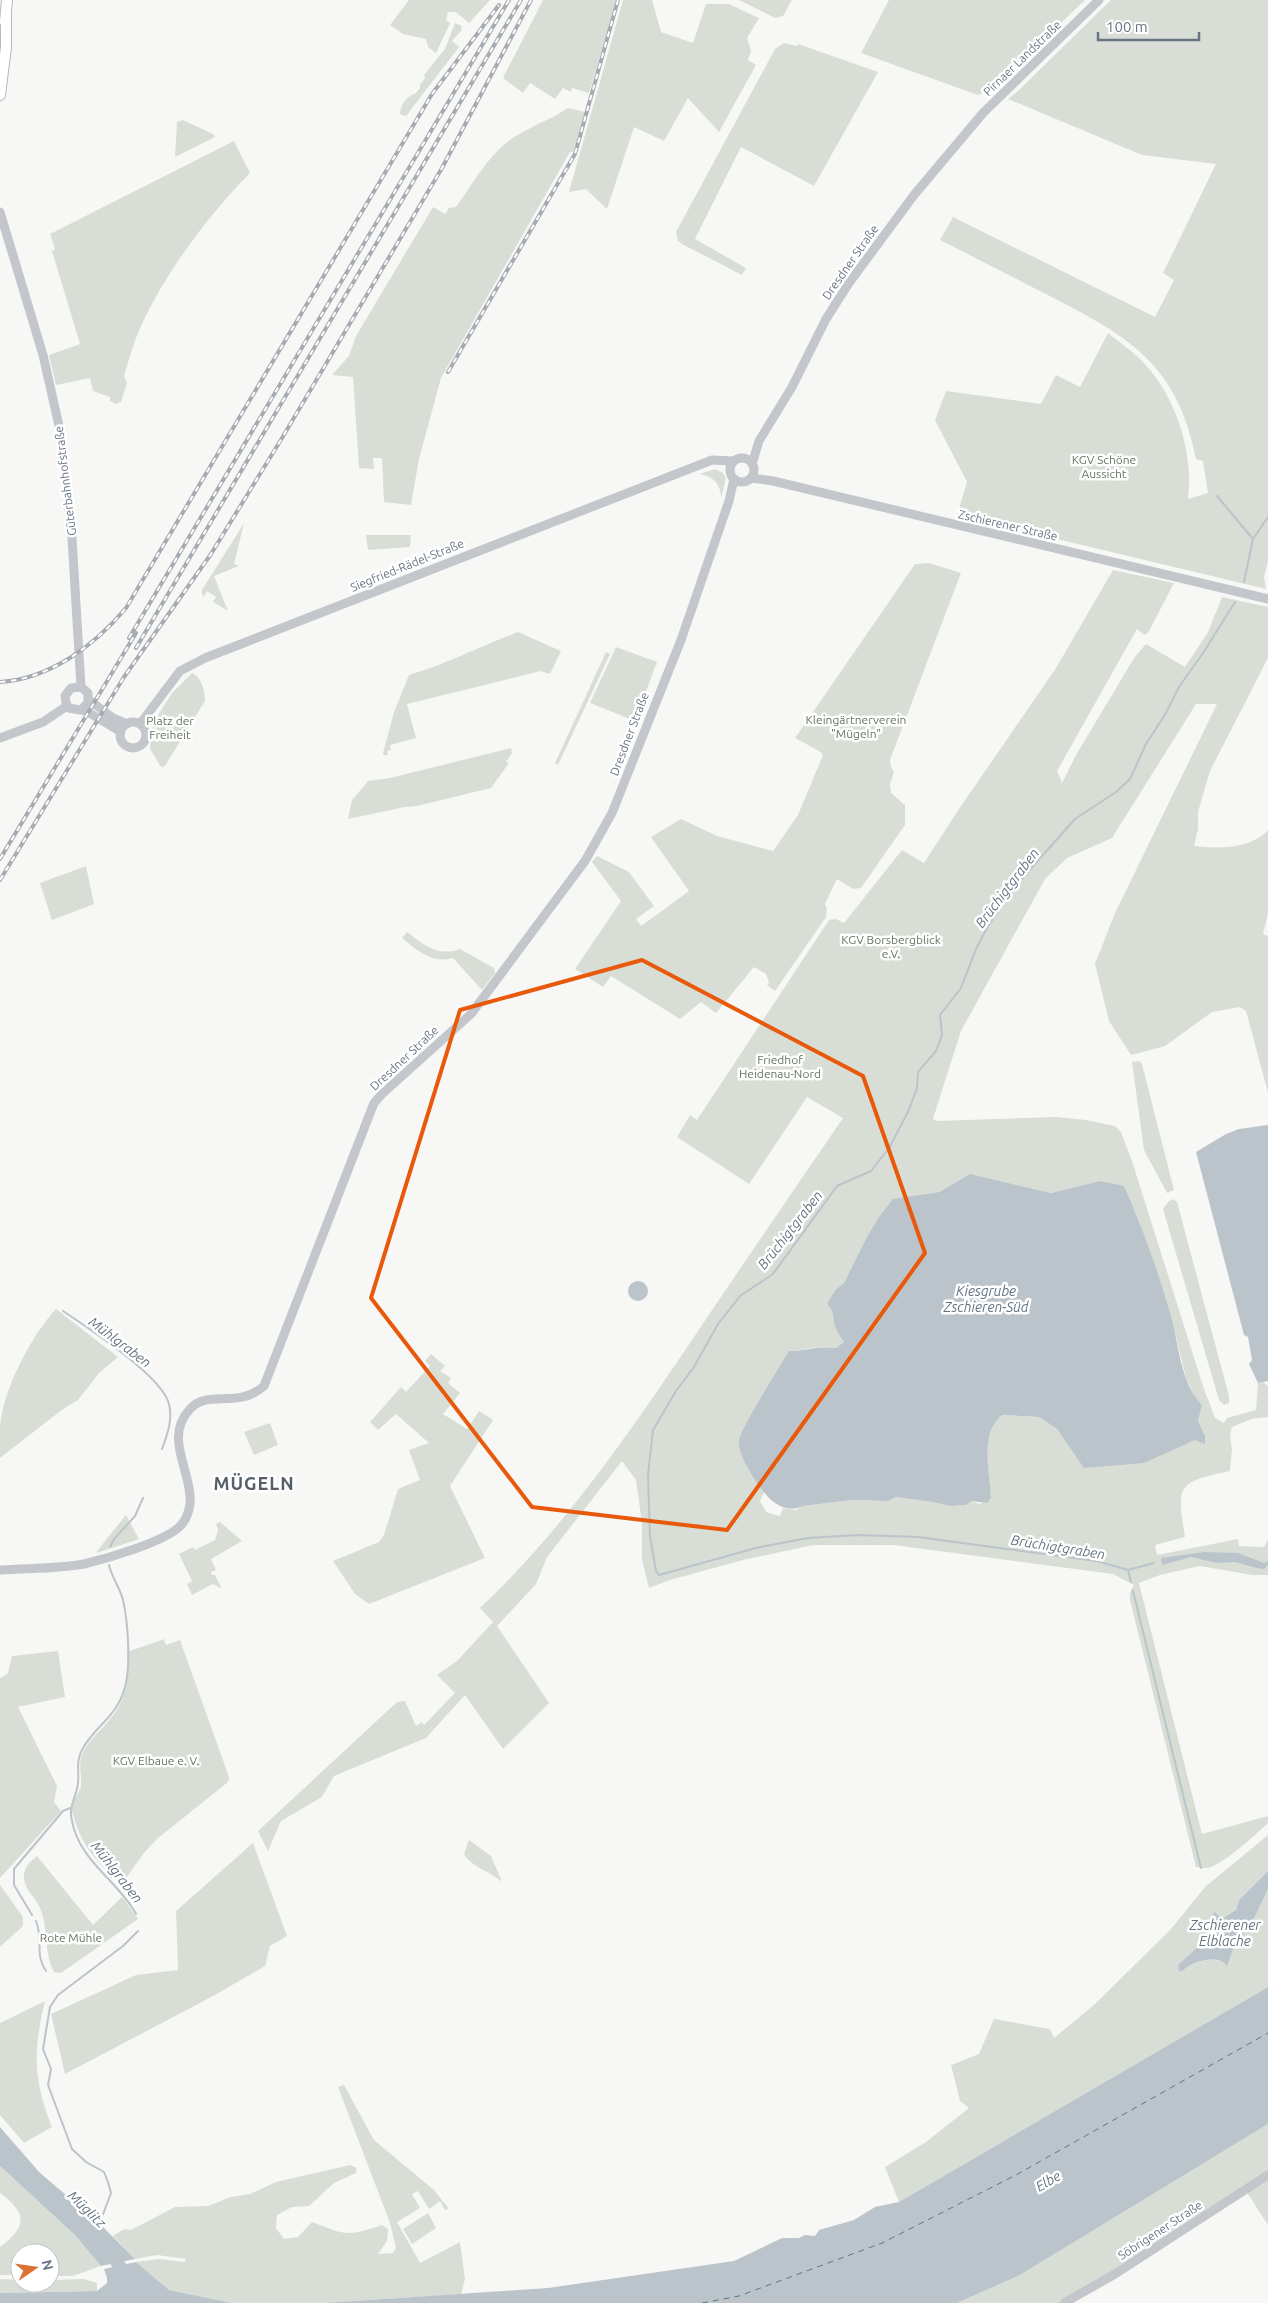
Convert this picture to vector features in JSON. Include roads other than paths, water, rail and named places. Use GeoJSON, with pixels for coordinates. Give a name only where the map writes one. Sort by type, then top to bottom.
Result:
{"type":"FeatureCollection","features":[{"type":"Feature","properties":{"kind":"main road"},"geometry":{"type":"LineString","coordinates":[[0,45],[8,0]]}},
{"type":"Feature","properties":{"kind":"main road"},"geometry":{"type":"LineString","coordinates":[[0,94],[6,47],[6,15]]}},
{"type":"Feature","properties":{"kind":"street","name":"Pirnaer Landstraße"},"geometry":{"type":"LineString","coordinates":[[983,113],[1099,0]]}},
{"type":"Feature","properties":{"kind":"street","name":"Dresdner Straße"},"geometry":{"type":"LineString","coordinates":[[750,468],[760,441],[792,386],[826,319],[849,283],[914,195],[983,113]]}},
{"type":"Feature","properties":{"kind":"street","name":"Güterbahnhofstraße"},"geometry":{"type":"LineString","coordinates":[[0,212],[1,221],[43,355],[62,439],[72,538],[81,687]]}},
{"type":"Feature","properties":{"kind":"street","name":"Siegfried-Rädel-Straße"},"geometry":{"type":"LineString","coordinates":[[140,724],[173,679],[192,664],[573,512],[708,462],[718,459],[731,466],[750,468]]}},
{"type":"Feature","properties":{"kind":"street"},"geometry":{"type":"LineString","coordinates":[[731,466],[737,481],[750,468]]}},
{"type":"Feature","properties":{"kind":"street","name":"Zschierener Straße"},"geometry":{"type":"LineString","coordinates":[[750,468],[773,481],[1268,599]]}},
{"type":"Feature","properties":{"kind":"street","name":"Dresdner Straße"},"geometry":{"type":"LineString","coordinates":[[0,1570],[73,1565],[111,1556],[173,1533],[182,1524],[188,1514],[190,1502],[188,1485],[177,1442],[182,1421],[190,1409],[206,1399],[242,1399],[264,1386],[374,1103],[471,1014],[565,891],[599,839],[612,813],[681,640],[737,481]]}},
{"type":"Feature","properties":{"kind":"street"},"geometry":{"type":"LineString","coordinates":[[121,732],[127,724],[134,722],[140,724],[144,729],[146,738],[138,746],[131,747],[125,744],[121,732],[82,709],[74,710],[67,706],[65,700],[66,693],[71,688],[81,687],[88,693],[89,700],[113,718],[127,724]]}},
{"type":"Feature","properties":{"kind":"street"},"geometry":{"type":"LineString","coordinates":[[82,709],[89,700]]}},
{"type":"Feature","properties":{"kind":"street"},"geometry":{"type":"LineString","coordinates":[[0,738],[43,722],[67,706]]}},
{"type":"Feature","properties":{"kind":"street","name":"Söbrigener Straße"},"geometry":{"type":"LineString","coordinates":[[1064,2303],[1115,2274],[1268,2175]]}},
{"type":"Feature","properties":{"kind":"water"},"geometry":{"type":"Polygon","coordinates":[[[1268,1125],[1268,1381],[1258,1383],[1249,1364],[1252,1360],[1248,1337],[1244,1335],[1196,1152],[1226,1134],[1239,1129],[1268,1125]]]}},
{"type":"Feature","properties":{"kind":"water","name":"Kiesgrube Zschieren-Süd"},"geometry":{"type":"Polygon","coordinates":[[[970,1174],[1051,1193],[1100,1181],[1124,1186],[1144,1234],[1161,1283],[1171,1316],[1181,1363],[1189,1385],[1202,1405],[1198,1421],[1205,1436],[1205,1444],[1195,1440],[1144,1463],[1084,1468],[1057,1429],[1039,1417],[1002,1415],[990,1432],[988,1443],[991,1498],[987,1503],[972,1501],[966,1505],[951,1506],[896,1497],[888,1501],[852,1500],[803,1506],[794,1509],[776,1504],[754,1479],[745,1463],[739,1441],[761,1397],[789,1351],[824,1347],[836,1348],[844,1342],[836,1328],[832,1311],[827,1304],[835,1290],[844,1283],[867,1237],[893,1199],[939,1192],[970,1174]]]}},
{"type":"Feature","properties":{"kind":"water"},"geometry":{"type":"Polygon","coordinates":[[[638,1281],[645,1284],[648,1291],[645,1298],[638,1301],[631,1298],[628,1291],[631,1284],[638,1281]]]}},
{"type":"Feature","properties":{"kind":"water"},"geometry":{"type":"Polygon","coordinates":[[[1204,1552],[1238,1553],[1264,1563],[1268,1561],[1268,1565],[1264,1569],[1235,1562],[1217,1563],[1191,1557],[1162,1565],[1161,1558],[1204,1552]]]}},
{"type":"Feature","properties":{"kind":"water","name":"Zschierener Elblache"},"geometry":{"type":"Polygon","coordinates":[[[1268,1871],[1268,1889],[1250,1927],[1235,1944],[1227,1966],[1219,1961],[1203,1960],[1179,1972],[1178,1965],[1209,1937],[1214,1911],[1222,1919],[1236,1910],[1239,1900],[1268,1871]]]}},
{"type":"Feature","properties":{"kind":"water","name":"Elbe"},"geometry":{"type":"Polygon","coordinates":[[[1268,1987],[1268,2124],[1020,2275],[957,2303],[325,2303],[548,2288],[734,2261],[782,2238],[799,2238],[805,2235],[815,2236],[819,2230],[854,2220],[875,2207],[899,2202],[1268,1987]]]}},
{"type":"Feature","properties":{"kind":"water"},"geometry":{"type":"Polygon","coordinates":[[[0,2127],[39,2172],[100,2224],[135,2259],[101,2266],[74,2234],[0,2166],[0,2127]]]}},
{"type":"Feature","properties":{"kind":"water"},"geometry":{"type":"Polygon","coordinates":[[[136,2262],[169,2290],[232,2303],[0,2303],[0,2293],[97,2291],[107,2283],[104,2269],[136,2262]]]}},
{"type":"Feature","properties":{"kind":"waterway"},"geometry":{"type":"LineString","coordinates":[[1217,496],[1253,539]]}},
{"type":"Feature","properties":{"kind":"waterway","name":"Brüchigtgraben"},"geometry":{"type":"LineString","coordinates":[[1244,582],[1253,539],[1268,517]]}},
{"type":"Feature","properties":{"kind":"waterway","name":"Brüchigtgraben"},"geometry":{"type":"LineString","coordinates":[[1131,1582],[1128,1570],[1097,1561],[918,1537],[858,1535],[808,1538],[756,1548],[659,1575],[656,1571],[650,1536],[648,1475],[653,1430],[676,1391],[694,1367],[718,1324],[740,1296],[773,1274],[837,1186],[871,1171],[889,1148],[908,1112],[917,1088],[918,1072],[936,1051],[942,1035],[940,1015],[961,988],[976,949],[987,928],[1004,902],[1027,873],[1075,819],[1116,792],[1130,779],[1146,744],[1166,713],[1179,687],[1235,602]]}},
{"type":"Feature","properties":{"kind":"waterway","name":"Mühlgraben"},"geometry":{"type":"LineString","coordinates":[[63,1311],[123,1353],[153,1380],[163,1393],[169,1404],[170,1416],[169,1427],[162,1449]]}},
{"type":"Feature","properties":{"kind":"waterway","name":"Mühlgraben"},"geometry":{"type":"LineString","coordinates":[[110,1547],[114,1539],[135,1516],[143,1498]]}},
{"type":"Feature","properties":{"kind":"waterway"},"geometry":{"type":"LineString","coordinates":[[1128,1570],[1154,1563]]}},
{"type":"Feature","properties":{"kind":"waterway","name":"Mühlgraben"},"geometry":{"type":"LineString","coordinates":[[109,1565],[122,1596],[125,1609],[128,1644],[127,1678],[117,1706],[88,1740],[80,1753],[78,1784],[71,1808],[71,1816],[74,1829],[86,1852],[121,1893],[136,1914]]}},
{"type":"Feature","properties":{"kind":"waterway","name":"Brüchigtgraben"},"geometry":{"type":"LineString","coordinates":[[1133,1591],[1201,1868]]}},
{"type":"Feature","properties":{"kind":"waterway"},"geometry":{"type":"LineString","coordinates":[[32,1915],[14,1885],[14,1869],[63,1811],[70,1808]]}},
{"type":"Feature","properties":{"kind":"waterway"},"geometry":{"type":"LineString","coordinates":[[36,1921],[39,1935],[40,1959],[46,1971]]}},
{"type":"Feature","properties":{"kind":"waterway","name":"Mühlgraben"},"geometry":{"type":"LineString","coordinates":[[99,2225],[111,2193],[108,2182],[104,2172],[86,2162],[72,2149],[48,2085],[51,2069],[43,2049],[50,2007],[58,1995],[123,1946],[138,1931]]}},
{"type":"Feature","properties":{"kind":"waterway","name":"Müglitz"},"geometry":{"type":"LineString","coordinates":[[105,2249],[133,2281],[140,2303]]}},
{"type":"Feature","properties":{"kind":"railway"},"geometry":{"type":"LineString","coordinates":[[129,638],[509,0]]}},
{"type":"Feature","properties":{"kind":"railway"},"geometry":{"type":"LineString","coordinates":[[136,648],[521,0]]}},
{"type":"Feature","properties":{"kind":"railway"},"geometry":{"type":"LineString","coordinates":[[0,880],[124,677],[211,554],[282,438],[442,168],[531,0]]}},
{"type":"Feature","properties":{"kind":"railway"},"geometry":{"type":"LineString","coordinates":[[448,372],[575,154],[618,0]]}},
{"type":"Feature","properties":{"kind":"railway"},"geometry":{"type":"LineString","coordinates":[[0,682],[36,674],[70,658],[100,635],[126,608],[432,94],[499,5]]}},
{"type":"Feature","properties":{"kind":"railway"},"geometry":{"type":"LineString","coordinates":[[0,859],[136,633]]}},
{"type":"Feature","properties":{"kind":"district","name":"MÜGELN"},"geometry":{"type":"Point","coordinates":[254,1483]}},
{"type":"Feature","properties":{"kind":"park label","name":"KGV Schöne Aussicht"},"geometry":{"type":"Point","coordinates":[1104,466]}},
{"type":"Feature","properties":{"kind":"park label","name":"Kleingärtnerverein \"Mügeln\""},"geometry":{"type":"Point","coordinates":[856,726]}},
{"type":"Feature","properties":{"kind":"park label","name":"Platz der Freiheit"},"geometry":{"type":"Point","coordinates":[170,727]}},
{"type":"Feature","properties":{"kind":"park label","name":"KGV Borsbergblick e.V."},"geometry":{"type":"Point","coordinates":[891,946]}},
{"type":"Feature","properties":{"kind":"park label","name":"Friedhof Heidenau-Nord"},"geometry":{"type":"Point","coordinates":[780,1066]}},
{"type":"Feature","properties":{"kind":"park label","name":"KGV Elbaue e. V."},"geometry":{"type":"Point","coordinates":[156,1760]}},
{"type":"Feature","properties":{"kind":"park label","name":"Rote Mühle"},"geometry":{"type":"Point","coordinates":[71,1937]}}]}
